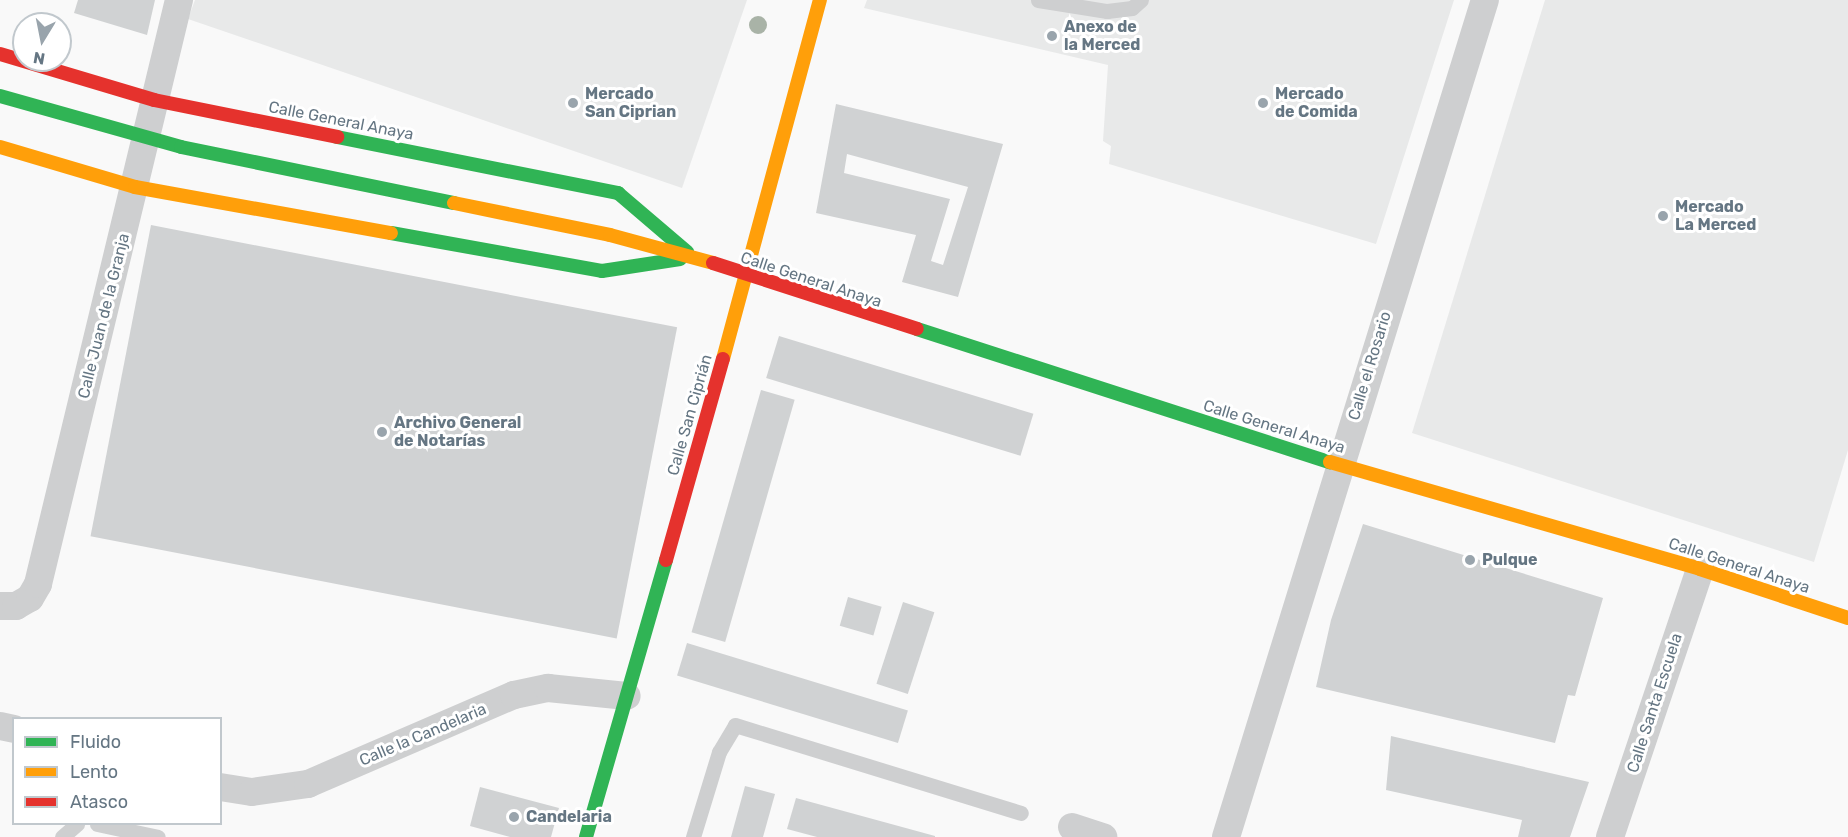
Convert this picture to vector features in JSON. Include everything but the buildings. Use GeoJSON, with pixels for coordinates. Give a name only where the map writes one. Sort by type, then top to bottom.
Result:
{"type":"FeatureCollection","features":[{"type":"Feature","properties":{"kind":"street","name":"Calle Juan de la Granja"},"geometry":{"type":"LineString","coordinates":[[0,606],[16,606],[30,598],[38,584],[180,0]]}},
{"type":"Feature","properties":{"kind":"street","name":"Calle San Ciprián"},"geometry":{"type":"LineString","coordinates":[[586,837],[747,277],[820,0]]}},
{"type":"Feature","properties":{"kind":"street","name":"Calle el Rosario"},"geometry":{"type":"LineString","coordinates":[[1226,837],[1339,465],[1485,0]]}},
{"type":"Feature","properties":{"kind":"street","name":"Calle General Anaya"},"geometry":{"type":"LineString","coordinates":[[0,54],[154,100],[618,193],[693,257]]}},
{"type":"Feature","properties":{"kind":"street","name":"Calle General Anaya"},"geometry":{"type":"LineString","coordinates":[[0,96],[182,147],[610,236],[693,257],[747,277],[1339,465],[1700,569],[1848,618]]}},
{"type":"Feature","properties":{"kind":"street","name":"Calle General Anaya"},"geometry":{"type":"LineString","coordinates":[[0,147],[135,187],[602,271],[693,257]]}},
{"type":"Feature","properties":{"kind":"street","name":"Calle Santa Escuela"},"geometry":{"type":"LineString","coordinates":[[1610,837],[1700,569]]}},
{"type":"Feature","properties":{"kind":"street","name":"Calle la Candelaria"},"geometry":{"type":"LineString","coordinates":[[222,787],[252,792],[308,784],[514,695],[548,688],[627,696]]}},
{"type":"Feature","properties":{"kind":"street"},"geometry":{"type":"LineString","coordinates":[[1072,827],[1103,837]]}},
{"type":"Feature","properties":{"kind":"lane"},"geometry":{"type":"LineString","coordinates":[[1038,0],[1107,11],[1132,8],[1141,0]]}},
{"type":"Feature","properties":{"kind":"lane"},"geometry":{"type":"LineString","coordinates":[[693,837],[719,752],[735,724],[1022,813]]}},
{"type":"Feature","properties":{"kind":"lane"},"geometry":{"type":"LineString","coordinates":[[62,837],[76,825]]}},
{"type":"Feature","properties":{"kind":"lane"},"geometry":{"type":"LineString","coordinates":[[102,825],[158,837]]}},
{"type":"Feature","properties":{"kind":"shaded area","name":"Mercado San Ciprian"},"geometry":{"type":"Polygon","coordinates":[[[195,0],[747,0],[682,188],[188,19],[195,0]]]}},
{"type":"Feature","properties":{"kind":"shaded area","name":"Mercado de Comida"},"geometry":{"type":"Polygon","coordinates":[[[867,0],[1454,0],[1376,244],[1109,164],[1111,146],[1103,141],[1108,65],[864,8],[867,0]]]}},
{"type":"Feature","properties":{"kind":"shaded area","name":"Mercado La Merced"},"geometry":{"type":"Polygon","coordinates":[[[1545,0],[1848,0],[1848,450],[1814,562],[1412,433],[1545,0]]]}},
{"type":"Feature","properties":{"kind":"traffic: fast"},"geometry":{"type":"LineString","coordinates":[[0,96],[181,147],[454,203]]}},
{"type":"Feature","properties":{"kind":"traffic: fast"},"geometry":{"type":"LineString","coordinates":[[337,137],[618,193],[687,252]]}},
{"type":"Feature","properties":{"kind":"traffic: fast"},"geometry":{"type":"LineString","coordinates":[[391,233],[602,271],[680,259]]}},
{"type":"Feature","properties":{"kind":"traffic: fast"},"geometry":{"type":"LineString","coordinates":[[917,329],[1330,462]]}},
{"type":"Feature","properties":{"kind":"traffic: fast"},"geometry":{"type":"LineString","coordinates":[[586,837],[666,560]]}},
{"type":"Feature","properties":{"kind":"traffic: slow"},"geometry":{"type":"LineString","coordinates":[[723,359],[820,0]]}},
{"type":"Feature","properties":{"kind":"traffic: slow"},"geometry":{"type":"LineString","coordinates":[[0,147],[135,187],[391,233]]}},
{"type":"Feature","properties":{"kind":"traffic: slow"},"geometry":{"type":"LineString","coordinates":[[454,203],[610,235],[713,263]]}},
{"type":"Feature","properties":{"kind":"traffic: slow"},"geometry":{"type":"LineString","coordinates":[[1330,462],[1700,569],[1848,618]]}},
{"type":"Feature","properties":{"kind":"traffic: jam"},"geometry":{"type":"LineString","coordinates":[[0,54],[154,100],[337,137]]}},
{"type":"Feature","properties":{"kind":"traffic: jam"},"geometry":{"type":"LineString","coordinates":[[713,263],[917,329]]}},
{"type":"Feature","properties":{"kind":"traffic: jam"},"geometry":{"type":"LineString","coordinates":[[666,560],[723,359]]}},
{"type":"Feature","properties":{"kind":"place","name":"Anexo de la Merced"},"geometry":{"type":"Point","coordinates":[1052,36]}},
{"type":"Feature","properties":{"kind":"place","name":"Mercado San Ciprian"},"geometry":{"type":"Point","coordinates":[573,103]}},
{"type":"Feature","properties":{"kind":"place","name":"Mercado de Comida"},"geometry":{"type":"Point","coordinates":[1263,103]}},
{"type":"Feature","properties":{"kind":"place","name":"Mercado La Merced"},"geometry":{"type":"Point","coordinates":[1663,216]}},
{"type":"Feature","properties":{"kind":"place","name":"Archivo General de Notarías"},"geometry":{"type":"Point","coordinates":[382,432]}},
{"type":"Feature","properties":{"kind":"place","name":"Pulque"},"geometry":{"type":"Point","coordinates":[1470,560]}},
{"type":"Feature","properties":{"kind":"place","name":"Candelaria"},"geometry":{"type":"Point","coordinates":[514,817]}}]}
